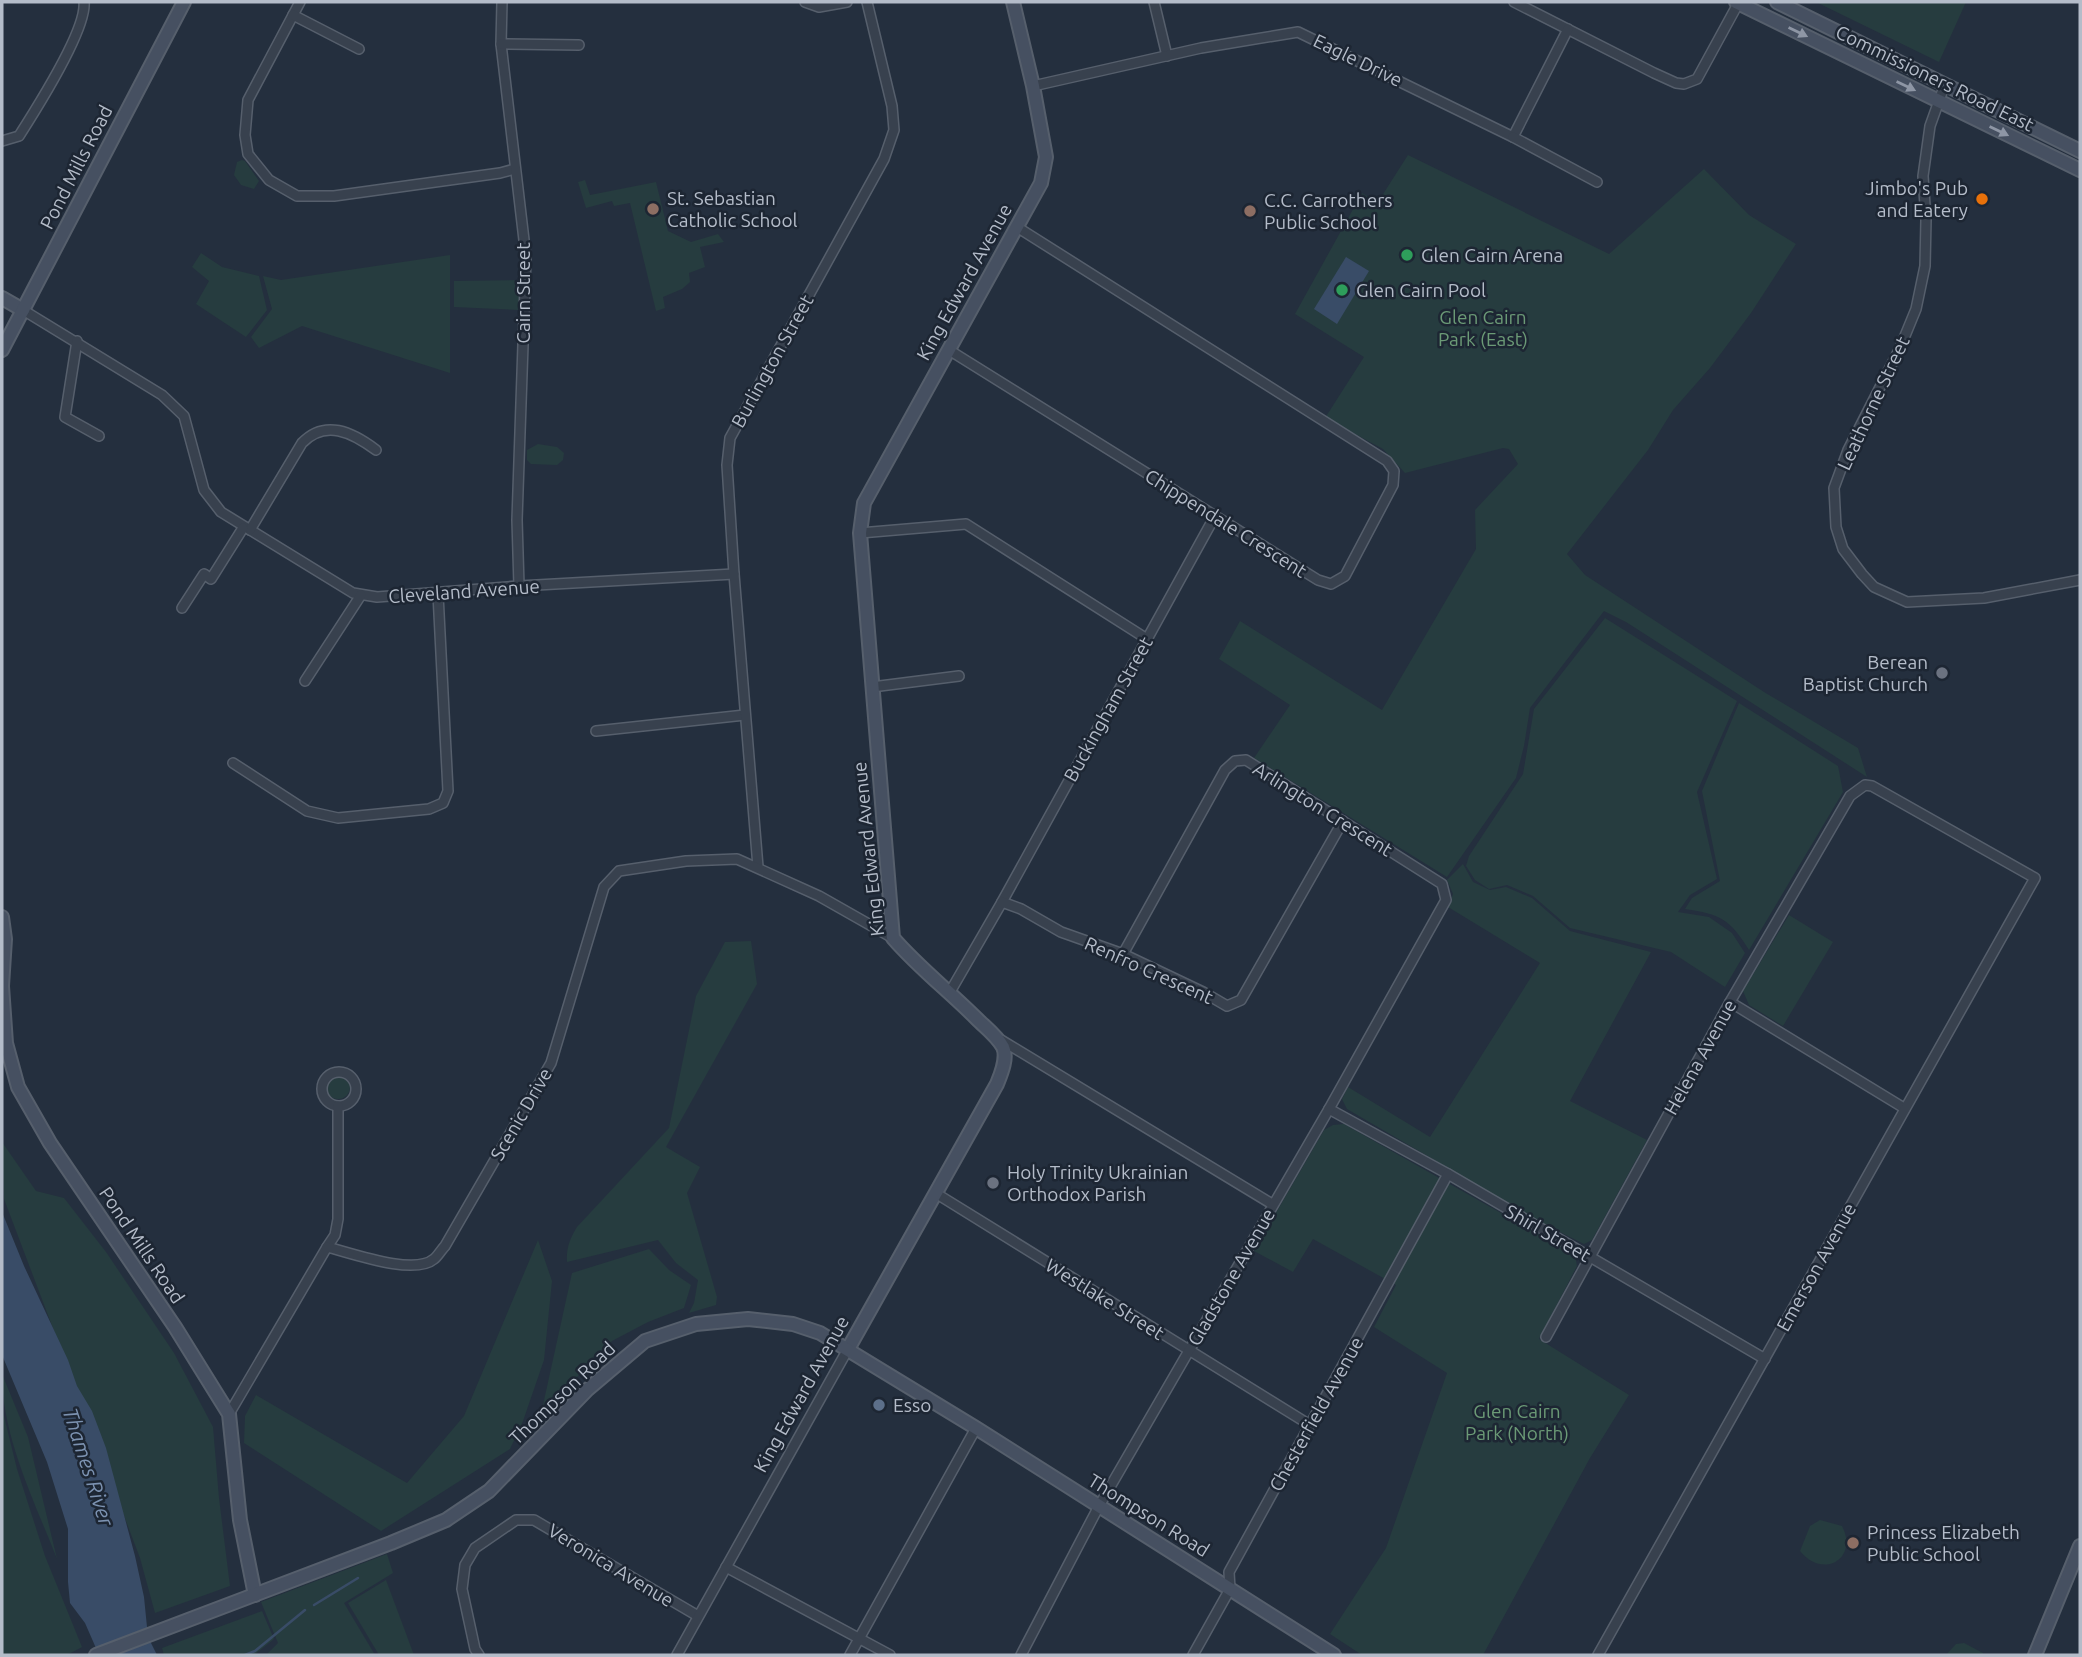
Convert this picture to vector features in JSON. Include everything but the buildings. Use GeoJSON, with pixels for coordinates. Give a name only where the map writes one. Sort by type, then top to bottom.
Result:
{"type":"FeatureCollection","features":[{"type":"Feature","properties":{"kind":"street"},"geometry":{"type":"LineString","coordinates":[[2,141],[19,136],[32,116],[70,45],[85,10],[84,2]]}},
{"type":"Feature","properties":{"kind":"street","name":"Pond Mills Road"},"geometry":{"type":"LineString","coordinates":[[2,350],[184,2]]}},
{"type":"Feature","properties":{"kind":"street"},"geometry":{"type":"LineString","coordinates":[[300,2],[248,100],[245,135],[248,154],[269,180],[297,196],[334,196],[515,169]]}},
{"type":"Feature","properties":{"kind":"street","name":"Cairn Street"},"geometry":{"type":"LineString","coordinates":[[502,2],[501,44],[526,257],[517,520],[519,586]]}},
{"type":"Feature","properties":{"kind":"street"},"geometry":{"type":"LineString","coordinates":[[805,2],[819,7],[847,2]]}},
{"type":"Feature","properties":{"kind":"street","name":"Burlington Street"},"geometry":{"type":"LineString","coordinates":[[758,867],[734,575],[727,465],[730,438],[884,159],[894,130],[892,106],[867,2]]}},
{"type":"Feature","properties":{"kind":"street","name":"King Edward Avenue"},"geometry":{"type":"LineString","coordinates":[[677,1655],[937,1194],[997,1084],[1004,1063],[1004,1049],[994,1036],[893,938],[860,533],[864,503],[1041,183],[1046,157],[1013,2]]}},
{"type":"Feature","properties":{"kind":"street"},"geometry":{"type":"LineString","coordinates":[[1154,2],[1167,56]]}},
{"type":"Feature","properties":{"kind":"street"},"geometry":{"type":"LineString","coordinates":[[1514,2],[1654,73],[1684,84],[1697,79],[1738,2]]}},
{"type":"Feature","properties":{"kind":"street","name":"Commissioners Road East"},"geometry":{"type":"LineString","coordinates":[[1738,2],[2080,170]]}},
{"type":"Feature","properties":{"kind":"street","name":"Commissioners Road East"},"geometry":{"type":"LineString","coordinates":[[1777,2],[2080,151]]}},
{"type":"Feature","properties":{"kind":"street"},"geometry":{"type":"LineString","coordinates":[[293,15],[359,49]]}},
{"type":"Feature","properties":{"kind":"street"},"geometry":{"type":"LineString","coordinates":[[1513,137],[1568,29]]}},
{"type":"Feature","properties":{"kind":"street","name":"Eagle Drive"},"geometry":{"type":"LineString","coordinates":[[1033,86],[1167,56],[1291,31],[1298,32],[1513,137],[1597,182]]}},
{"type":"Feature","properties":{"kind":"street"},"geometry":{"type":"LineString","coordinates":[[501,44],[579,45]]}},
{"type":"Feature","properties":{"kind":"street","name":"Leathorne Street"},"geometry":{"type":"LineString","coordinates":[[1945,84],[1930,126],[1923,176],[1925,266],[1916,309],[1900,348],[1848,450],[1834,488],[1836,527],[1843,549],[1874,587],[1907,602],[1984,598],[2080,580]]}},
{"type":"Feature","properties":{"kind":"street","name":"Chippendale Crescent"},"geometry":{"type":"LineString","coordinates":[[948,350],[1318,580],[1331,584],[1345,576],[1393,485],[1394,471],[1387,461],[1017,227]]}},
{"type":"Feature","properties":{"kind":"street"},"geometry":{"type":"LineString","coordinates":[[2,298],[23,310]]}},
{"type":"Feature","properties":{"kind":"street","name":"Cleveland Avenue"},"geometry":{"type":"LineString","coordinates":[[23,310],[162,395],[184,416],[204,490],[221,512],[336,584],[360,595],[377,597],[438,594],[519,586],[734,575]]}},
{"type":"Feature","properties":{"kind":"street"},"geometry":{"type":"LineString","coordinates":[[77,341],[65,417],[99,436]]}},
{"type":"Feature","properties":{"kind":"street"},"geometry":{"type":"LineString","coordinates":[[182,608],[204,574],[211,579],[312,432],[331,429],[359,437],[376,450]]}},
{"type":"Feature","properties":{"kind":"street","name":"Buckingham Street"},"geometry":{"type":"LineString","coordinates":[[1002,902],[1215,516]]}},
{"type":"Feature","properties":{"kind":"street"},"geometry":{"type":"LineString","coordinates":[[860,533],[966,524],[1147,639]]}},
{"type":"Feature","properties":{"kind":"street"},"geometry":{"type":"LineString","coordinates":[[233,763],[307,811],[338,818],[429,810],[443,803],[448,791],[438,594]]}},
{"type":"Feature","properties":{"kind":"street"},"geometry":{"type":"LineString","coordinates":[[305,681],[360,595]]}},
{"type":"Feature","properties":{"kind":"street"},"geometry":{"type":"LineString","coordinates":[[872,687],[959,676]]}},
{"type":"Feature","properties":{"kind":"street"},"geometry":{"type":"LineString","coordinates":[[596,731],[745,715]]}},
{"type":"Feature","properties":{"kind":"street","name":"Arlington Crescent"},"geometry":{"type":"LineString","coordinates":[[1123,954],[1225,770],[1235,761],[1246,760],[1442,884],[1446,901]]}},
{"type":"Feature","properties":{"kind":"street","name":"Emerson Avenue"},"geometry":{"type":"LineString","coordinates":[[1598,1655],[2035,878],[1872,786],[1865,785]]}},
{"type":"Feature","properties":{"kind":"street","name":"Helena Avenue"},"geometry":{"type":"LineString","coordinates":[[1546,1337],[1730,1002],[1850,796],[1865,785]]}},
{"type":"Feature","properties":{"kind":"street","name":"Renfro Crescent"},"geometry":{"type":"LineString","coordinates":[[1002,902],[1021,909],[1061,932],[1123,954],[1227,1006],[1241,1000],[1343,821]]}},
{"type":"Feature","properties":{"kind":"street","name":"Scenic Drive"},"geometry":{"type":"LineString","coordinates":[[327,1247],[395,1264],[417,1266],[433,1261],[444,1247],[551,1063],[604,887],[619,871],[686,861],[737,859],[819,896],[893,938]]}},
{"type":"Feature","properties":{"kind":"street","name":"Gladstone Avenue"},"geometry":{"type":"LineString","coordinates":[[1021,1655],[1098,1506],[1329,1109],[1446,901]]}},
{"type":"Feature","properties":{"kind":"street"},"geometry":{"type":"LineString","coordinates":[[950,992],[1002,902]]}},
{"type":"Feature","properties":{"kind":"street","name":"Pond Mills Road"},"geometry":{"type":"LineString","coordinates":[[2,917],[5,939],[2,986],[6,1043],[18,1087],[50,1143],[175,1327],[229,1414],[240,1520],[255,1595]]}},
{"type":"Feature","properties":{"kind":"street"},"geometry":{"type":"LineString","coordinates":[[1730,1002],[1905,1108]]}},
{"type":"Feature","properties":{"kind":"street"},"geometry":{"type":"LineString","coordinates":[[994,1036],[1272,1204]]}},
{"type":"Feature","properties":{"kind":"street"},"geometry":{"type":"LineString","coordinates":[[229,1414],[335,1235],[338,1219],[338,1106]]}},
{"type":"Feature","properties":{"kind":"street","name":"Shirl Street"},"geometry":{"type":"LineString","coordinates":[[1329,1109],[1448,1174],[1765,1359]]}},
{"type":"Feature","properties":{"kind":"street","name":"Chesterfield Avenue"},"geometry":{"type":"LineString","coordinates":[[1193,1655],[1230,1589],[1230,1572],[1448,1174]]}},
{"type":"Feature","properties":{"kind":"street","name":"Westlake Street"},"geometry":{"type":"LineString","coordinates":[[937,1194],[1310,1425]]}},
{"type":"Feature","properties":{"kind":"street","name":"Thompson Road"},"geometry":{"type":"LineString","coordinates":[[96,1655],[446,1520],[489,1491],[587,1390],[645,1341],[696,1324],[748,1318],[793,1324],[820,1333],[848,1349],[1334,1655]]}},
{"type":"Feature","properties":{"kind":"street"},"geometry":{"type":"LineString","coordinates":[[850,1655],[976,1428]]}},
{"type":"Feature","properties":{"kind":"street","name":"Veronica Avenue"},"geometry":{"type":"LineString","coordinates":[[479,1655],[475,1649],[462,1589],[465,1565],[475,1548],[516,1520],[534,1520],[698,1616]]}},
{"type":"Feature","properties":{"kind":"street"},"geometry":{"type":"LineString","coordinates":[[2035,1655],[2080,1546]]}},
{"type":"Feature","properties":{"kind":"street"},"geometry":{"type":"LineString","coordinates":[[726,1567],[890,1655]]}},
{"type":"Feature","properties":{"kind":"green space"},"geometry":{"type":"Polygon","coordinates":[[[1816,2],[1966,2],[1939,62],[1816,2]]]}},
{"type":"Feature","properties":{"kind":"green space","name":"Glen Cairn Park (East)"},"geometry":{"type":"Polygon","coordinates":[[[1408,155],[1609,254],[1704,169],[1749,215],[1796,244],[1751,313],[1710,368],[1673,410],[1648,450],[1567,554],[1585,575],[1764,692],[1858,748],[1867,777],[1626,622],[1604,611],[1530,708],[1516,778],[1447,877],[1254,758],[1290,705],[1219,659],[1240,621],[1382,710],[1476,549],[1475,510],[1518,464],[1509,449],[1503,448],[1405,473],[1383,449],[1325,418],[1364,357],[1295,314],[1362,193],[1378,202],[1408,155]]]}},
{"type":"Feature","properties":{"kind":"green space"},"geometry":{"type":"Polygon","coordinates":[[[242,160],[259,181],[254,189],[241,185],[234,175],[237,162],[242,160]]]}},
{"type":"Feature","properties":{"kind":"green space"},"geometry":{"type":"Polygon","coordinates":[[[585,180],[590,195],[656,182],[668,231],[691,242],[718,234],[724,242],[700,247],[705,267],[689,273],[690,282],[682,289],[663,297],[665,308],[656,311],[630,203],[614,206],[612,201],[586,208],[578,182],[585,180]]]}},
{"type":"Feature","properties":{"kind":"green space"},"geometry":{"type":"Polygon","coordinates":[[[201,253],[222,267],[259,276],[267,310],[246,337],[196,304],[209,281],[192,267],[201,253]]]}},
{"type":"Feature","properties":{"kind":"green space"},"geometry":{"type":"Polygon","coordinates":[[[450,255],[450,373],[302,326],[259,348],[251,337],[272,309],[263,276],[281,280],[450,255]]]}},
{"type":"Feature","properties":{"kind":"green space"},"geometry":{"type":"Polygon","coordinates":[[[519,280],[519,310],[454,307],[454,281],[519,280]]]}},
{"type":"Feature","properties":{"kind":"green space"},"geometry":{"type":"Polygon","coordinates":[[[538,444],[557,447],[564,453],[563,460],[557,465],[531,464],[527,460],[527,450],[538,444]]]}},
{"type":"Feature","properties":{"kind":"green space"},"geometry":{"type":"Polygon","coordinates":[[[1605,618],[1737,701],[1697,792],[1717,879],[1690,895],[1678,912],[1709,917],[1732,933],[1745,953],[1725,987],[1671,952],[1570,928],[1533,896],[1507,885],[1489,889],[1475,880],[1466,866],[1469,856],[1523,774],[1534,709],[1605,618]]]}},
{"type":"Feature","properties":{"kind":"green space"},"geometry":{"type":"Polygon","coordinates":[[[1739,703],[1838,766],[1843,792],[1749,950],[1736,931],[1723,920],[1707,913],[1685,909],[1692,898],[1720,881],[1702,791],[1739,703]]]}},
{"type":"Feature","properties":{"kind":"green space"},"geometry":{"type":"Polygon","coordinates":[[[1463,864],[1473,882],[1490,890],[1506,887],[1532,898],[1570,931],[1651,952],[1570,1101],[1647,1140],[1592,1240],[1584,1244],[1544,1224],[1347,1109],[1342,1099],[1348,1087],[1430,1137],[1540,963],[1448,907],[1453,894],[1447,880],[1463,864]]]}},
{"type":"Feature","properties":{"kind":"green space"},"geometry":{"type":"Polygon","coordinates":[[[1789,915],[1833,942],[1783,1026],[1749,1005],[1743,991],[1789,915]]]}},
{"type":"Feature","properties":{"kind":"green space"},"geometry":{"type":"Polygon","coordinates":[[[751,941],[757,984],[666,1147],[700,1167],[687,1193],[717,1297],[716,1305],[689,1313],[694,1303],[698,1280],[676,1263],[658,1240],[567,1262],[568,1248],[577,1227],[669,1128],[696,996],[725,942],[751,941]]]}},
{"type":"Feature","properties":{"kind":"green space"},"geometry":{"type":"Polygon","coordinates":[[[338,1075],[349,1082],[350,1087],[343,1098],[338,1099],[327,1092],[326,1087],[333,1076],[338,1075]]]}},
{"type":"Feature","properties":{"kind":"green space","name":"Glen Cairn Park (North)"},"geometry":{"type":"Polygon","coordinates":[[[1344,1124],[1575,1255],[1577,1266],[1539,1339],[1629,1395],[1590,1458],[1483,1655],[1362,1655],[1330,1634],[1386,1548],[1447,1373],[1374,1327],[1396,1285],[1313,1239],[1293,1272],[1254,1251],[1324,1130],[1333,1125],[1344,1124]]]}},
{"type":"Feature","properties":{"kind":"green space"},"geometry":{"type":"Polygon","coordinates":[[[2,1142],[36,1191],[64,1198],[106,1252],[174,1353],[213,1427],[230,1586],[155,1613],[140,1558],[4,1199],[2,1142]]]}},
{"type":"Feature","properties":{"kind":"green space"},"geometry":{"type":"Polygon","coordinates":[[[538,1240],[552,1281],[544,1360],[523,1421],[510,1449],[381,1531],[244,1443],[245,1416],[256,1395],[407,1483],[464,1416],[538,1240]]]}},
{"type":"Feature","properties":{"kind":"green space"},"geometry":{"type":"Polygon","coordinates":[[[649,1249],[669,1270],[691,1285],[684,1308],[648,1322],[612,1341],[541,1414],[572,1273],[649,1249]]]}},
{"type":"Feature","properties":{"kind":"green space"},"geometry":{"type":"Polygon","coordinates":[[[2,1374],[28,1437],[57,1559],[13,1445],[3,1398],[2,1374]]]}},
{"type":"Feature","properties":{"kind":"green space"},"geometry":{"type":"Polygon","coordinates":[[[2,1408],[17,1469],[45,1556],[82,1647],[67,1655],[2,1655],[2,1408]]]}},
{"type":"Feature","properties":{"kind":"green space"},"geometry":{"type":"Polygon","coordinates":[[[1820,1520],[1842,1526],[1846,1537],[1842,1556],[1828,1564],[1809,1560],[1800,1551],[1810,1526],[1820,1520]]]}},
{"type":"Feature","properties":{"kind":"green space"},"geometry":{"type":"Polygon","coordinates":[[[387,1554],[393,1573],[344,1603],[375,1655],[266,1655],[278,1643],[261,1602],[387,1554]]]}},
{"type":"Feature","properties":{"kind":"green space"},"geometry":{"type":"Polygon","coordinates":[[[386,1580],[414,1655],[379,1655],[348,1603],[386,1580]]]}},
{"type":"Feature","properties":{"kind":"green space"},"geometry":{"type":"Polygon","coordinates":[[[262,1611],[274,1639],[254,1655],[164,1655],[162,1648],[262,1611]]]}},
{"type":"Feature","properties":{"kind":"green space"},"geometry":{"type":"Polygon","coordinates":[[[1964,1643],[1983,1655],[1946,1655],[1956,1644],[1964,1643]]]}},
{"type":"Feature","properties":{"kind":"water","name":"Glen Cairn Pool"},"geometry":{"type":"Polygon","coordinates":[[[1346,257],[1369,271],[1337,324],[1314,309],[1346,257]]]}},
{"type":"Feature","properties":{"kind":"water","name":"Thames River"},"geometry":{"type":"Polygon","coordinates":[[[2,1212],[77,1386],[92,1411],[106,1448],[135,1556],[144,1597],[148,1637],[157,1655],[99,1655],[85,1623],[70,1603],[68,1529],[47,1462],[2,1355],[2,1212]]]}},
{"type":"Feature","properties":{"kind":"waterway"},"geometry":{"type":"LineString","coordinates":[[314,1605],[358,1578]]}},
{"type":"Feature","properties":{"kind":"waterway"},"geometry":{"type":"LineString","coordinates":[[245,1655],[255,1651],[305,1610]]}},
{"type":"Feature","properties":{"kind":"place","name":"Jimbo's Pub and Eatery"},"geometry":{"type":"Point","coordinates":[1982,199]}},
{"type":"Feature","properties":{"kind":"place","name":"St. Sebastian Catholic School"},"geometry":{"type":"Point","coordinates":[653,209]}},
{"type":"Feature","properties":{"kind":"place","name":"C.C. Carrothers Public School"},"geometry":{"type":"Point","coordinates":[1250,211]}},
{"type":"Feature","properties":{"kind":"place","name":"Glen Cairn Arena"},"geometry":{"type":"Point","coordinates":[1407,255]}},
{"type":"Feature","properties":{"kind":"place","name":"Glen Cairn Pool"},"geometry":{"type":"Point","coordinates":[1342,290]}},
{"type":"Feature","properties":{"kind":"place","name":"Berean Baptist Church"},"geometry":{"type":"Point","coordinates":[1942,673]}},
{"type":"Feature","properties":{"kind":"place","name":"Holy Trinity Ukrainian Orthodox Parish"},"geometry":{"type":"Point","coordinates":[993,1183]}},
{"type":"Feature","properties":{"kind":"place","name":"Esso"},"geometry":{"type":"Point","coordinates":[879,1405]}},
{"type":"Feature","properties":{"kind":"place","name":"Princess Elizabeth Public School"},"geometry":{"type":"Point","coordinates":[1853,1543]}}]}
